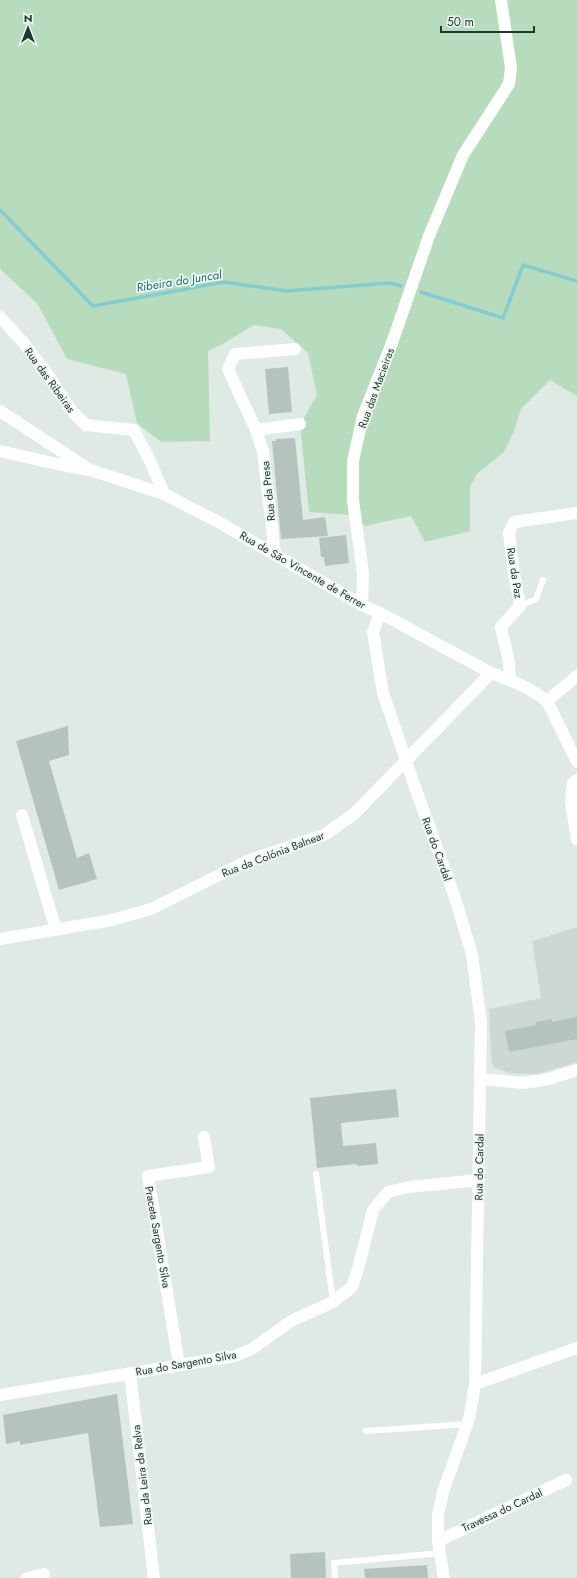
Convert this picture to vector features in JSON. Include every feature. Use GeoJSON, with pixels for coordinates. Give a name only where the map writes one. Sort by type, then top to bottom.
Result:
{"type":"FeatureCollection","features":[{"type":"Feature","properties":{"kind":"street","name":"Rua das Macieiras"},"geometry":{"type":"LineString","coordinates":[[362,605],[362,574],[353,500],[353,461],[363,416],[463,155],[509,84],[511,68],[501,0]]}},
{"type":"Feature","properties":{"kind":"street","name":"Rua das Ribeiras"},"geometry":{"type":"LineString","coordinates":[[0,317],[22,341],[49,376],[70,409],[86,425],[134,430],[151,463],[164,494]]}},
{"type":"Feature","properties":{"kind":"street","name":"Rua da Presa"},"geometry":{"type":"LineString","coordinates":[[275,554],[263,451],[256,430],[228,369],[235,354],[295,349]]}},
{"type":"Feature","properties":{"kind":"street","name":"Rua de São Vincente de Ferrer"},"geometry":{"type":"LineString","coordinates":[[0,411],[90,470],[164,494],[222,524],[362,605],[380,613],[491,673],[510,680],[539,695],[547,701]]}},
{"type":"Feature","properties":{"kind":"street"},"geometry":{"type":"LineString","coordinates":[[256,430],[300,424]]}},
{"type":"Feature","properties":{"kind":"street"},"geometry":{"type":"LineString","coordinates":[[0,450],[57,464],[90,470]]}},
{"type":"Feature","properties":{"kind":"street","name":"Rua da Paz"},"geometry":{"type":"LineString","coordinates":[[510,680],[509,662],[501,627],[520,606],[509,533],[514,522],[577,512]]}},
{"type":"Feature","properties":{"kind":"street","name":"Rua do Cardal"},"geometry":{"type":"LineString","coordinates":[[380,613],[373,632],[384,693],[416,790],[454,895],[472,954],[481,1024],[475,1384],[467,1424],[443,1492],[438,1515],[439,1547],[444,1578]]}},
{"type":"Feature","properties":{"kind":"street","name":"Rua da Colónia Balnear"},"geometry":{"type":"LineString","coordinates":[[0,940],[112,920],[151,908],[247,861],[324,835],[354,814],[491,673]]}},
{"type":"Feature","properties":{"kind":"street"},"geometry":{"type":"LineString","coordinates":[[576,758],[547,701],[577,676]]}},
{"type":"Feature","properties":{"kind":"street"},"geometry":{"type":"LineString","coordinates":[[577,780],[573,783],[571,802],[577,840]]}},
{"type":"Feature","properties":{"kind":"street"},"geometry":{"type":"LineString","coordinates":[[22,815],[56,930]]}},
{"type":"Feature","properties":{"kind":"street"},"geometry":{"type":"LineString","coordinates":[[481,1079],[523,1082],[549,1079],[577,1070]]}},
{"type":"Feature","properties":{"kind":"street","name":"Praceta Sargento Silva"},"geometry":{"type":"LineString","coordinates":[[179,1365],[148,1176],[209,1167],[204,1137]]}},
{"type":"Feature","properties":{"kind":"street","name":"Rua do Sargento Silva"},"geometry":{"type":"LineString","coordinates":[[0,1395],[235,1356],[252,1349],[291,1321],[333,1302],[352,1287],[372,1210],[388,1192],[409,1187],[479,1180]]}},
{"type":"Feature","properties":{"kind":"street"},"geometry":{"type":"LineString","coordinates":[[475,1384],[577,1348]]}},
{"type":"Feature","properties":{"kind":"street","name":"Rua da Leira da Relva"},"geometry":{"type":"LineString","coordinates":[[130,1373],[154,1578]]}},
{"type":"Feature","properties":{"kind":"street","name":"Travessa do Cardal"},"geometry":{"type":"LineString","coordinates":[[439,1547],[566,1480]]}},
{"type":"Feature","properties":{"kind":"street"},"geometry":{"type":"LineString","coordinates":[[27,1578],[44,1574]]}},
{"type":"Feature","properties":{"kind":"lane"},"geometry":{"type":"LineString","coordinates":[[520,606],[536,600],[543,580]]}},
{"type":"Feature","properties":{"kind":"lane"},"geometry":{"type":"LineString","coordinates":[[316,1174],[333,1302]]}},
{"type":"Feature","properties":{"kind":"lane"},"geometry":{"type":"LineString","coordinates":[[366,1431],[467,1424]]}},
{"type":"Feature","properties":{"kind":"lane"},"geometry":{"type":"LineString","coordinates":[[335,1578],[334,1563],[439,1547]]}},
{"type":"Feature","properties":{"kind":"shaded area"},"geometry":{"type":"Polygon","coordinates":[[[577,927],[577,1062],[538,1074],[510,1073],[495,1068],[492,1064],[491,1056],[489,1009],[541,998],[532,941],[577,927]]]}},
{"type":"Feature","properties":{"kind":"green space"},"geometry":{"type":"Polygon","coordinates":[[[0,0],[577,0],[577,396],[550,380],[521,409],[514,431],[504,452],[477,474],[470,487],[470,531],[425,542],[411,516],[365,526],[349,515],[309,512],[300,425],[317,395],[308,353],[281,329],[254,325],[208,351],[210,441],[161,442],[137,423],[126,374],[67,359],[37,303],[0,269],[0,0]]]}},
{"type":"Feature","properties":{"kind":"building"},"geometry":{"type":"Polygon","coordinates":[[[288,367],[292,412],[269,414],[265,369],[288,367]]]}},
{"type":"Feature","properties":{"kind":"building"},"geometry":{"type":"Polygon","coordinates":[[[295,438],[303,520],[325,517],[328,536],[281,539],[272,441],[276,441],[276,439],[295,438]]]}},
{"type":"Feature","properties":{"kind":"building"},"geometry":{"type":"Polygon","coordinates":[[[346,535],[349,563],[325,566],[324,557],[321,557],[319,538],[346,535]]]}},
{"type":"Feature","properties":{"kind":"building"},"geometry":{"type":"Polygon","coordinates":[[[68,726],[69,755],[49,761],[77,858],[89,853],[97,879],[59,890],[16,741],[68,726]]]}},
{"type":"Feature","properties":{"kind":"building"},"geometry":{"type":"Polygon","coordinates":[[[577,1017],[577,1039],[509,1052],[505,1031],[536,1025],[536,1022],[552,1019],[552,1022],[577,1017]]]}},
{"type":"Feature","properties":{"kind":"building"},"geometry":{"type":"Polygon","coordinates":[[[396,1089],[399,1117],[341,1123],[343,1146],[376,1143],[378,1164],[357,1166],[356,1164],[317,1168],[310,1098],[396,1089]]]}},
{"type":"Feature","properties":{"kind":"building"},"geometry":{"type":"Polygon","coordinates":[[[117,1394],[133,1524],[100,1527],[88,1433],[20,1445],[20,1441],[6,1444],[3,1415],[117,1394]]]}},
{"type":"Feature","properties":{"kind":"building"},"geometry":{"type":"Polygon","coordinates":[[[325,1552],[326,1578],[291,1578],[290,1554],[325,1552]]]}},
{"type":"Feature","properties":{"kind":"building"},"geometry":{"type":"Polygon","coordinates":[[[427,1565],[428,1578],[365,1578],[364,1569],[427,1565]]]}},
{"type":"Feature","properties":{"kind":"waterway","name":"Ribeira do Juncal"},"geometry":{"type":"LineString","coordinates":[[0,210],[93,306],[224,282],[286,291],[390,283],[401,286]]}},
{"type":"Feature","properties":{"kind":"waterway","name":"Ribeira do Juncal"},"geometry":{"type":"LineString","coordinates":[[421,292],[503,318],[523,265],[577,281]]}}]}
